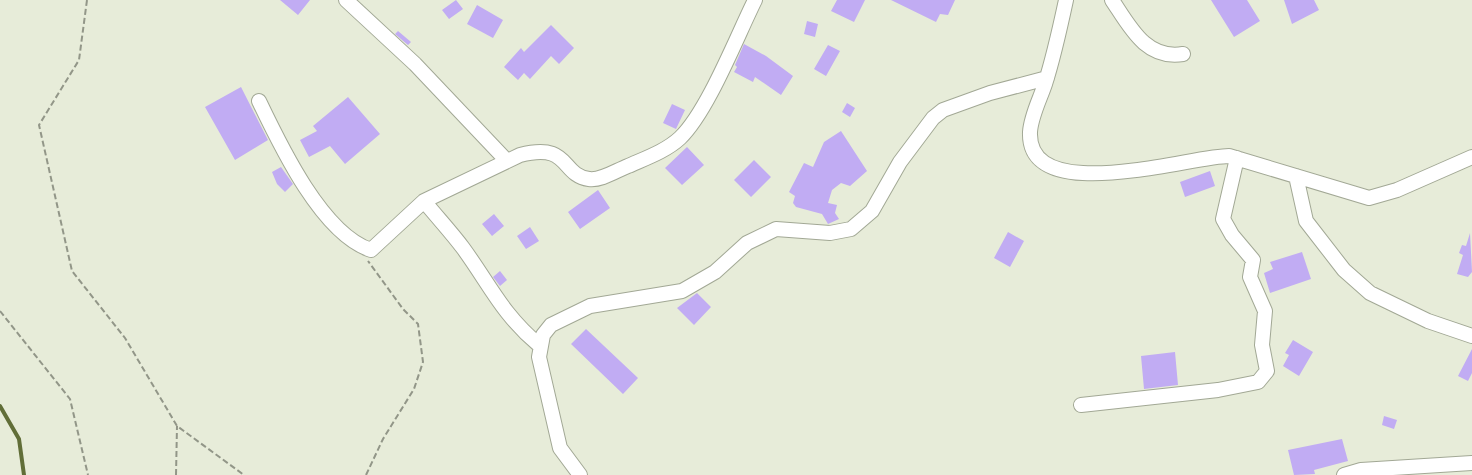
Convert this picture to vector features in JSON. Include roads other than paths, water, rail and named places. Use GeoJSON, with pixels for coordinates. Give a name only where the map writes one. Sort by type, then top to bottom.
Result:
{"type":"FeatureCollection","features":[{"type":"Feature","properties":{"kind":"street"},"geometry":{"type":"LineString","coordinates":[[346,0],[415,64],[507,161]]}},
{"type":"Feature","properties":{"kind":"street"},"geometry":{"type":"LineString","coordinates":[[259,101],[283,152],[327,215],[364,248],[372,250],[424,201],[507,161],[537,151],[549,152],[557,155],[579,176],[597,179],[668,147],[681,137],[704,104],[755,0]]}},
{"type":"Feature","properties":{"kind":"street"},"geometry":{"type":"LineString","coordinates":[[1066,0],[1047,78],[1030,133],[1033,147],[1041,158],[1051,167],[1064,173],[1080,175],[1145,169],[1211,156],[1237,158],[1369,198],[1397,190],[1472,157]]}},
{"type":"Feature","properties":{"kind":"street"},"geometry":{"type":"LineString","coordinates":[[1112,0],[1136,34],[1153,52],[1172,56],[1183,54]]}},
{"type":"Feature","properties":{"kind":"street"},"geometry":{"type":"LineString","coordinates":[[580,475],[560,448],[542,373],[539,345],[551,325],[590,306],[682,291],[715,272],[762,234],[776,228],[830,233],[851,229],[872,211],[906,153],[933,118],[943,110],[990,93],[1047,78]]}},
{"type":"Feature","properties":{"kind":"street"},"geometry":{"type":"LineString","coordinates":[[1081,405],[1218,390],[1258,382],[1267,372],[1262,345],[1265,311],[1250,277],[1253,260],[1232,235],[1223,219],[1237,158]]}},
{"type":"Feature","properties":{"kind":"street"},"geometry":{"type":"LineString","coordinates":[[1296,176],[1306,221],[1344,270],[1370,293],[1428,321],[1472,336]]}},
{"type":"Feature","properties":{"kind":"street"},"geometry":{"type":"LineString","coordinates":[[424,201],[463,248],[495,299],[524,332],[539,345]]}},
{"type":"Feature","properties":{"kind":"street"},"geometry":{"type":"LineString","coordinates":[[1344,475],[1361,470],[1472,463]]}},
{"type":"Feature","properties":{"kind":"waterway"},"geometry":{"type":"LineString","coordinates":[[0,406],[19,439],[24,475]]}}]}
